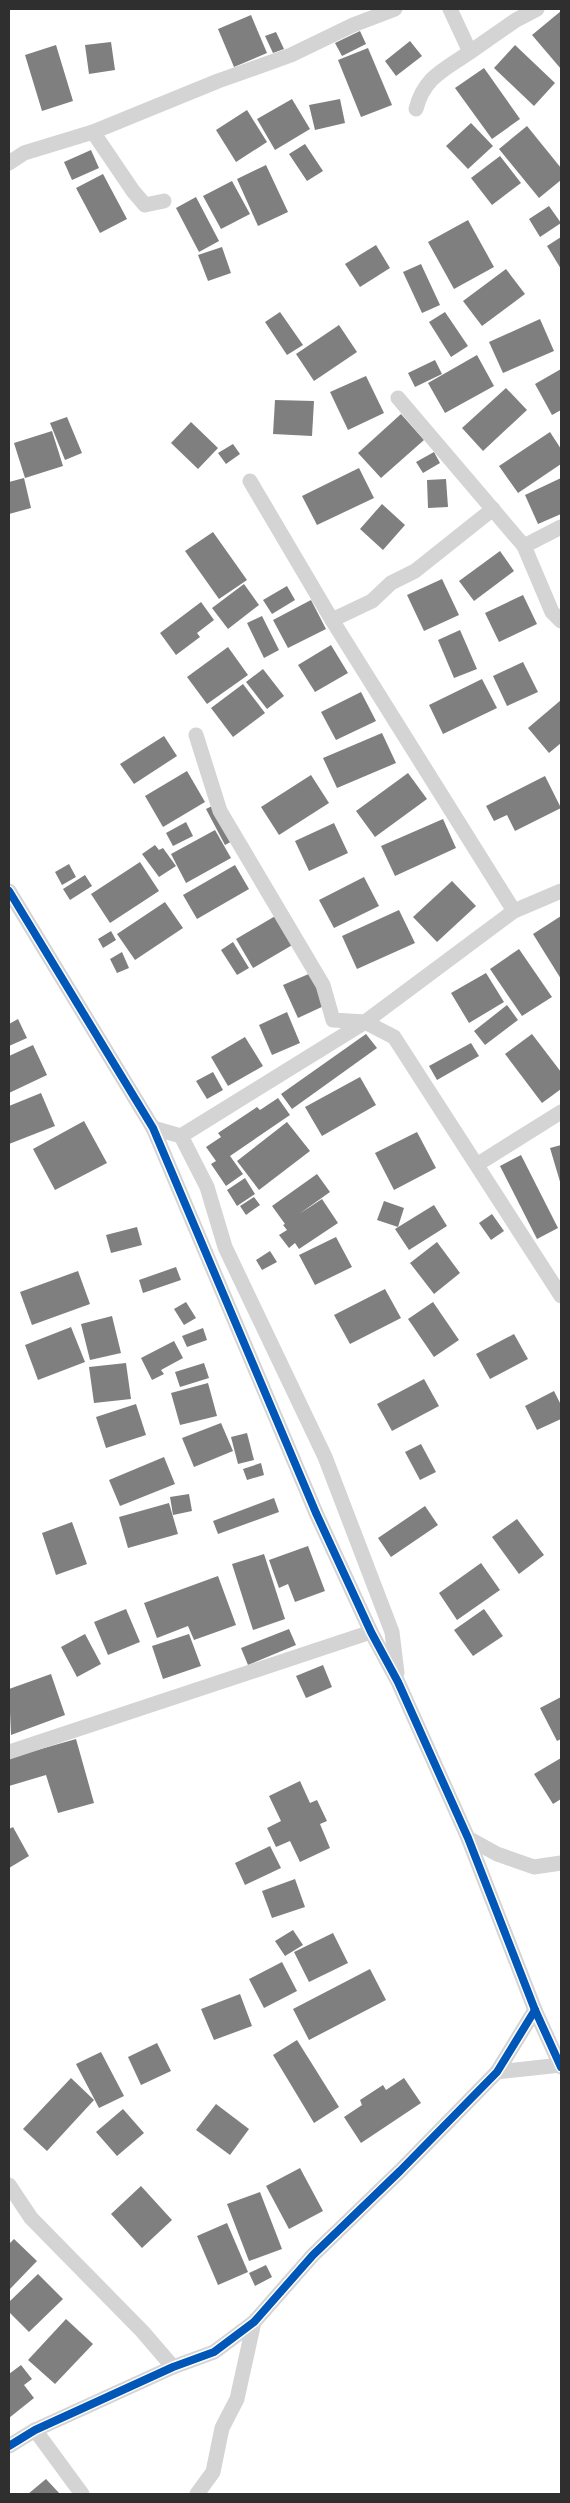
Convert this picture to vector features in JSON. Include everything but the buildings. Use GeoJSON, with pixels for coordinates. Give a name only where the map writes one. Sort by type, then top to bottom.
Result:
{"type":"FeatureCollection","features":[{"type":"Feature","properties":{"kind":"street"},"geometry":{"type":"LineString","coordinates":[[9,163],[24,154],[93,132],[218,81],[291,55],[353,25],[395,9]]}},
{"type":"Feature","properties":{"kind":"street"},"geometry":{"type":"LineString","coordinates":[[450,9],[470,52]]}},
{"type":"Feature","properties":{"kind":"street"},"geometry":{"type":"LineString","coordinates":[[416,110],[420,93],[432,78],[516,20],[537,9]]}},
{"type":"Feature","properties":{"kind":"street"},"geometry":{"type":"LineString","coordinates":[[93,132],[133,191],[146,205],[164,201]]}},
{"type":"Feature","properties":{"kind":"street"},"geometry":{"type":"LineString","coordinates":[[398,398],[524,546],[552,612],[561,621]]}},
{"type":"Feature","properties":{"kind":"street"},"geometry":{"type":"LineString","coordinates":[[250,481],[332,620],[514,911]]}},
{"type":"Feature","properties":{"kind":"street"},"geometry":{"type":"LineString","coordinates":[[332,620],[372,601],[391,583],[415,571],[492,509]]}},
{"type":"Feature","properties":{"kind":"street"},"geometry":{"type":"LineString","coordinates":[[524,546],[561,527]]}},
{"type":"Feature","properties":{"kind":"street"},"geometry":{"type":"LineString","coordinates":[[196,734],[220,811],[323,985],[333,1020],[365,1022],[394,1037],[478,1164],[561,1296]]}},
{"type":"Feature","properties":{"kind":"street"},"geometry":{"type":"LineString","coordinates":[[9,891],[153,1128],[316,1513],[371,1632],[398,1682],[468,1838],[535,2010],[561,2065],[497,2072]]}},
{"type":"Feature","properties":{"kind":"street"},"geometry":{"type":"LineString","coordinates":[[181,1136],[365,1022],[514,911],[561,891]]}},
{"type":"Feature","properties":{"kind":"street"},"geometry":{"type":"LineString","coordinates":[[478,1164],[561,1112]]}},
{"type":"Feature","properties":{"kind":"street"},"geometry":{"type":"LineString","coordinates":[[153,1128],[181,1136],[207,1187],[225,1247],[324,1457],[392,1632],[398,1682]]}},
{"type":"Feature","properties":{"kind":"street"},"geometry":{"type":"LineString","coordinates":[[9,1752],[371,1632]]}},
{"type":"Feature","properties":{"kind":"street"},"geometry":{"type":"LineString","coordinates":[[468,1838],[497,1854],[534,1867],[561,1862]]}},
{"type":"Feature","properties":{"kind":"street"},"geometry":{"type":"LineString","coordinates":[[9,2446],[35,2430],[173,2367],[214,2352],[254,2322],[313,2255],[400,2171],[497,2072],[535,2010]]}},
{"type":"Feature","properties":{"kind":"street"},"geometry":{"type":"LineString","coordinates":[[9,2185],[31,2218],[142,2330],[173,2367]]}},
{"type":"Feature","properties":{"kind":"street"},"geometry":{"type":"LineString","coordinates":[[197,2494],[213,2472],[222,2428],[237,2399],[254,2322]]}},
{"type":"Feature","properties":{"kind":"street"},"geometry":{"type":"LineString","coordinates":[[35,2430],[82,2494]]}},
{"type":"Feature","properties":{"kind":"cycle path"},"geometry":{"type":"LineString","coordinates":[[9,891],[153,1128],[316,1513],[371,1632],[398,1682],[468,1838],[535,2010],[561,2067]]}},
{"type":"Feature","properties":{"kind":"cycle path"},"geometry":{"type":"LineString","coordinates":[[9,2446],[35,2430],[173,2367],[214,2352],[254,2322],[313,2255],[400,2171],[497,2072],[535,2010]]}}]}
